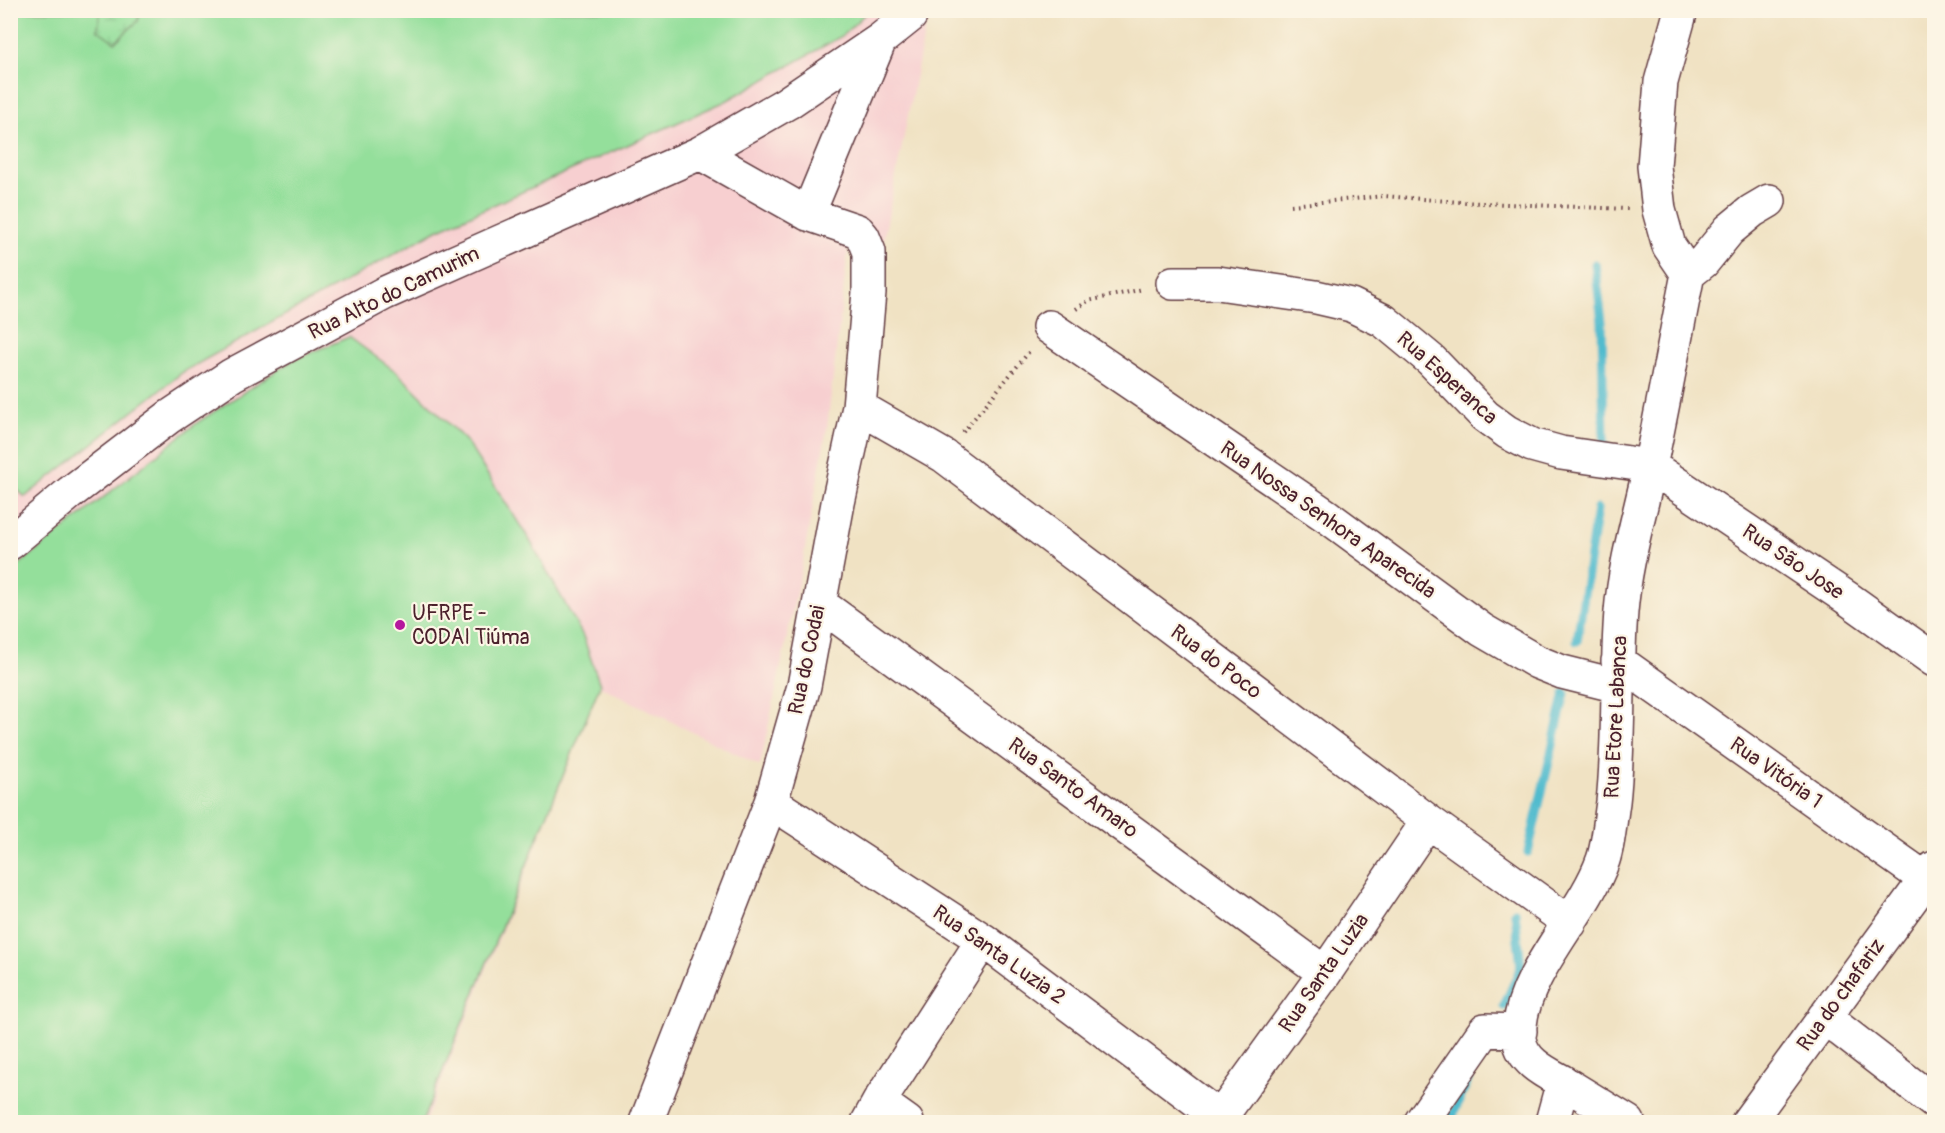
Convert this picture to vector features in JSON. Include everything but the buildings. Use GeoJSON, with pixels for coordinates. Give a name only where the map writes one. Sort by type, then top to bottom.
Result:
{"type":"FeatureCollection","features":[{"type":"Feature","properties":{"kind":"street","name":"Rua Alto do Camurim"},"geometry":{"type":"LineString","coordinates":[[10,543],[71,492],[169,417],[232,375],[385,293],[700,153],[787,103],[880,40],[910,16],[914,10]]}},
{"type":"Feature","properties":{"kind":"street"},"geometry":{"type":"LineString","coordinates":[[1681,10],[1662,82],[1654,166],[1659,210],[1669,246],[1688,274],[1703,262],[1729,231],[1752,211],[1769,201]]}},
{"type":"Feature","properties":{"kind":"street"},"geometry":{"type":"LineString","coordinates":[[700,153],[808,214],[880,40]]}},
{"type":"Feature","properties":{"kind":"street","name":"Rua do Codai"},"geometry":{"type":"LineString","coordinates":[[646,1122],[771,802],[804,686],[838,503],[859,406],[869,292],[869,252],[858,231],[808,214]]}},
{"type":"Feature","properties":{"kind":"street","name":"Rua Etore Labanca"},"geometry":{"type":"LineString","coordinates":[[1628,1122],[1538,1068],[1527,1057],[1519,1039],[1526,999],[1591,888],[1603,859],[1609,831],[1618,740],[1618,673],[1626,569],[1650,466],[1688,274]]}},
{"type":"Feature","properties":{"kind":"street","name":"Rua Esperanca"},"geometry":{"type":"LineString","coordinates":[[1173,283],[1218,284],[1268,290],[1351,305],[1391,327],[1431,360],[1485,416],[1507,432],[1532,445],[1561,453],[1650,466]]}},
{"type":"Feature","properties":{"kind":"street","name":"Rua Nossa Senhora Aparecida"},"geometry":{"type":"LineString","coordinates":[[1049,327],[1328,517],[1482,630],[1537,662],[1562,672],[1618,673]]}},
{"type":"Feature","properties":{"kind":"street","name":"Rua do Poco"},"geometry":{"type":"LineString","coordinates":[[859,406],[944,456],[1428,821],[1570,923]]}},
{"type":"Feature","properties":{"kind":"street","name":"Rua São Jose"},"geometry":{"type":"LineString","coordinates":[[1650,466],[1935,660]]}},
{"type":"Feature","properties":{"kind":"street","name":"Rua Santo Amaro"},"geometry":{"type":"LineString","coordinates":[[820,604],[1325,973]]}},
{"type":"Feature","properties":{"kind":"street","name":"Rua Vitória 1"},"geometry":{"type":"LineString","coordinates":[[1618,673],[1932,877]]}},
{"type":"Feature","properties":{"kind":"street","name":"Rua Santa Luzia 2"},"geometry":{"type":"LineString","coordinates":[[771,802],[983,940],[1219,1120]]}},
{"type":"Feature","properties":{"kind":"street","name":"Rua Santa Luzia"},"geometry":{"type":"LineString","coordinates":[[1219,1120],[1325,973],[1428,821]]}},
{"type":"Feature","properties":{"kind":"street","name":"Rua do chafariz"},"geometry":{"type":"LineString","coordinates":[[1748,1122],[1824,1017],[1932,877]]}},
{"type":"Feature","properties":{"kind":"street"},"geometry":{"type":"LineString","coordinates":[[908,1122],[873,1112],[983,940]]}},
{"type":"Feature","properties":{"kind":"street"},"geometry":{"type":"LineString","coordinates":[[1824,1017],[1935,1102]]}},
{"type":"Feature","properties":{"kind":"street"},"geometry":{"type":"LineString","coordinates":[[1421,1122],[1485,1030],[1520,1031]]}},
{"type":"Feature","properties":{"kind":"street"},"geometry":{"type":"LineString","coordinates":[[1552,1122],[1563,1082]]}},
{"type":"Feature","properties":{"kind":"path"},"geometry":{"type":"LineString","coordinates":[[1291,205],[1384,196],[1460,202],[1659,210]]}},
{"type":"Feature","properties":{"kind":"shaded area","name":"UFRPE - CODAI Tiúma"},"geometry":{"type":"Polygon","coordinates":[[[868,11],[924,11],[928,14],[882,247],[867,245],[848,250],[827,428],[802,565],[760,766],[600,686],[425,1122],[11,1122],[10,483],[25,497],[183,372],[437,230],[726,101],[842,36],[868,11]]]}},
{"type":"Feature","properties":{"kind":"green space"},"geometry":{"type":"Polygon","coordinates":[[[100,10],[140,11],[138,21],[115,42],[98,30],[100,10]]]}},
{"type":"Feature","properties":{"kind":"green space"},"geometry":{"type":"Polygon","coordinates":[[[140,10],[868,11],[842,36],[726,101],[437,230],[183,372],[25,497],[10,483],[10,11],[100,11],[98,30],[138,21],[140,10]]]}},
{"type":"Feature","properties":{"kind":"green space"},"geometry":{"type":"Polygon","coordinates":[[[349,337],[398,373],[466,441],[529,539],[583,636],[600,685],[422,1122],[11,1122],[10,572],[198,422],[293,360],[349,337]]]}},
{"type":"Feature","properties":{"kind":"waterway"},"geometry":{"type":"LineString","coordinates":[[1595,264],[1602,322],[1604,443]]}},
{"type":"Feature","properties":{"kind":"waterway"},"geometry":{"type":"LineString","coordinates":[[1577,641],[1597,509]]}},
{"type":"Feature","properties":{"kind":"waterway"},"geometry":{"type":"LineString","coordinates":[[1528,852],[1565,693]]}},
{"type":"Feature","properties":{"kind":"waterway"},"geometry":{"type":"LineString","coordinates":[[1504,1006],[1521,967],[1515,912]]}},
{"type":"Feature","properties":{"kind":"waterway"},"geometry":{"type":"LineString","coordinates":[[1450,1122],[1468,1080]]}},
{"type":"Feature","properties":{"kind":"place","name":"UFRPE - CODAI Tiúma"},"geometry":{"type":"Point","coordinates":[400,625]}}]}
